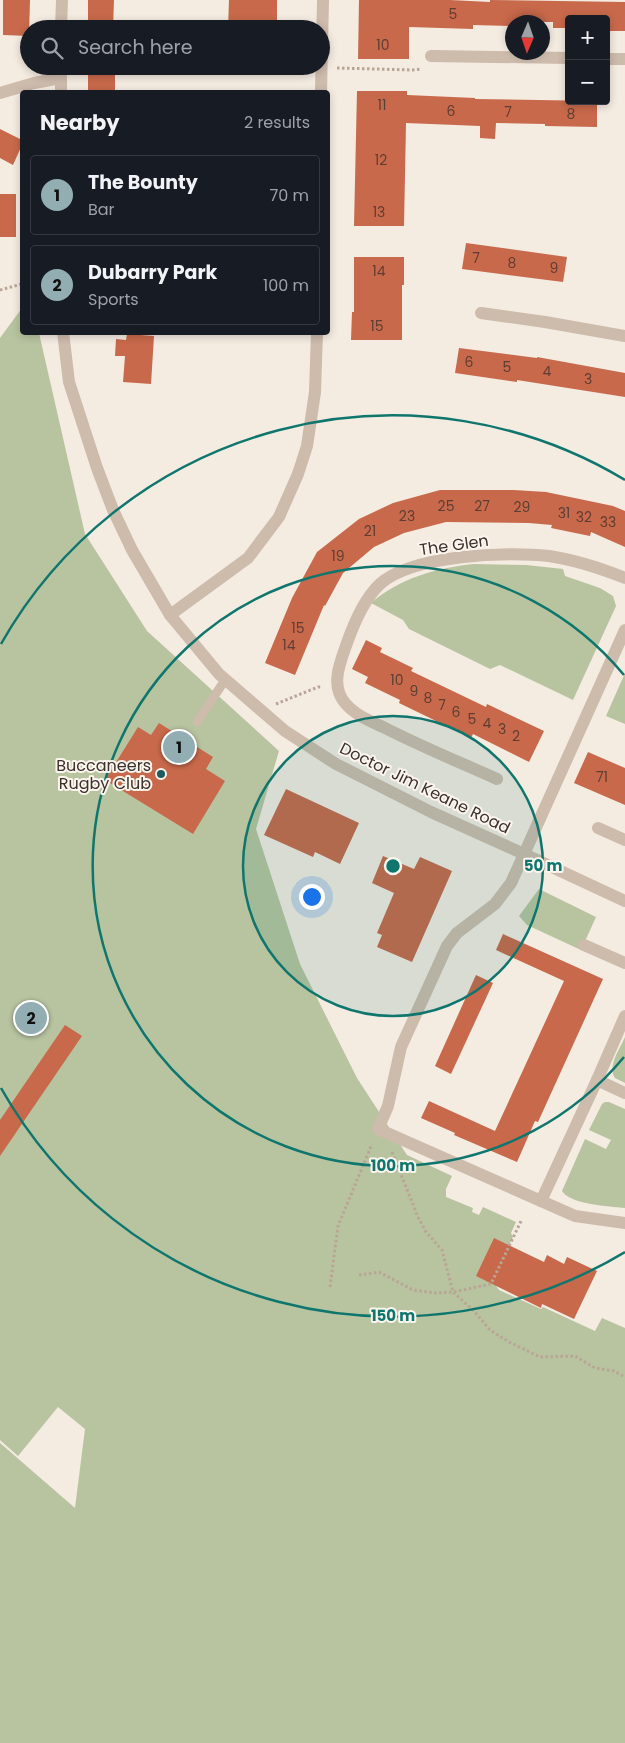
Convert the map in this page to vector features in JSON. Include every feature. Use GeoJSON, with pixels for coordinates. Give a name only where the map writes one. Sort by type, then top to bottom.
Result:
{"type":"FeatureCollection","features":[{"type":"Feature","properties":{"kind":"street"},"geometry":{"type":"LineString","coordinates":[[61,20],[62,0]]}},
{"type":"Feature","properties":{"kind":"street"},"geometry":{"type":"LineString","coordinates":[[323,0],[323,20]]}},
{"type":"Feature","properties":{"kind":"street"},"geometry":{"type":"LineString","coordinates":[[431,56],[565,58]]}},
{"type":"Feature","properties":{"kind":"street"},"geometry":{"type":"LineString","coordinates":[[610,59],[625,59]]}},
{"type":"Feature","properties":{"kind":"street"},"geometry":{"type":"LineString","coordinates":[[0,93],[54,75]]}},
{"type":"Feature","properties":{"kind":"street"},"geometry":{"type":"LineString","coordinates":[[61,75],[61,90]]}},
{"type":"Feature","properties":{"kind":"street"},"geometry":{"type":"LineString","coordinates":[[321,90],[322,75]]}},
{"type":"Feature","properties":{"kind":"street"},"geometry":{"type":"LineString","coordinates":[[481,312],[625,336]]}},
{"type":"Feature","properties":{"kind":"street","name":"Doctor Jim Keane Road"},"geometry":{"type":"LineString","coordinates":[[62,335],[69,382],[97,468],[132,550],[170,615],[225,680],[284,731],[336,764],[431,812],[625,901]]}},
{"type":"Feature","properties":{"kind":"street"},"geometry":{"type":"LineString","coordinates":[[170,615],[248,558],[279,517],[308,446],[315,392],[316,335]]}},
{"type":"Feature","properties":{"kind":"street","name":"The Glen"},"geometry":{"type":"LineString","coordinates":[[337,690],[339,665],[352,628],[363,607],[381,584],[406,570],[422,564],[454,559],[521,555],[548,556],[577,561],[625,578]]}},
{"type":"Feature","properties":{"kind":"street"},"geometry":{"type":"LineString","coordinates":[[625,630],[511,883],[501,898],[457,933],[447,946],[403,1042],[388,1106],[378,1129],[575,1216],[625,1223]]}},
{"type":"Feature","properties":{"kind":"street"},"geometry":{"type":"LineString","coordinates":[[337,690],[345,704],[359,715],[497,780]]}},
{"type":"Feature","properties":{"kind":"street"},"geometry":{"type":"LineString","coordinates":[[598,828],[625,840]]}},
{"type":"Feature","properties":{"kind":"street"},"geometry":{"type":"LineString","coordinates":[[584,945],[625,963]]}},
{"type":"Feature","properties":{"kind":"street"},"geometry":{"type":"LineString","coordinates":[[541,1201],[625,1016]]}},
{"type":"Feature","properties":{"kind":"street"},"geometry":{"type":"LineString","coordinates":[[597,1080],[625,1093]]}},
{"type":"Feature","properties":{"kind":"lane"},"geometry":{"type":"LineString","coordinates":[[196,722],[225,680]]}},
{"type":"Feature","properties":{"kind":"path"},"geometry":{"type":"LineString","coordinates":[[330,67],[412,70],[420,69],[431,56]]}},
{"type":"Feature","properties":{"kind":"path"},"geometry":{"type":"LineString","coordinates":[[0,290],[20,285]]}},
{"type":"Feature","properties":{"kind":"path"},"geometry":{"type":"LineString","coordinates":[[259,711],[318,687],[337,690]]}},
{"type":"Feature","properties":{"kind":"path"},"geometry":{"type":"LineString","coordinates":[[330,1287],[338,1226],[378,1129]]}},
{"type":"Feature","properties":{"kind":"path"},"geometry":{"type":"LineString","coordinates":[[393,1136],[389,1145],[418,1217],[426,1232],[442,1250],[453,1292],[474,1311],[490,1330],[509,1342],[540,1357],[575,1356],[595,1368],[614,1371],[625,1378]]}},
{"type":"Feature","properties":{"kind":"path"},"geometry":{"type":"LineString","coordinates":[[359,1275],[379,1272],[413,1290],[436,1292],[453,1292],[491,1284],[522,1221]]}},
{"type":"Feature","properties":{"kind":"green space"},"geometry":{"type":"Polygon","coordinates":[[[20,311],[20,335],[39,335],[85,534],[147,631],[279,751],[256,829],[300,964],[357,1078],[407,1155],[452,1176],[446,1189],[446,1197],[473,1208],[472,1212],[479,1215],[483,1207],[516,1222],[511,1233],[513,1237],[492,1280],[499,1290],[541,1309],[543,1307],[595,1331],[602,1318],[625,1328],[625,1743],[0,1743],[0,1443],[75,1508],[85,1429],[58,1407],[18,1456],[0,1440],[0,338],[20,311]]]}},
{"type":"Feature","properties":{"kind":"green space"},"geometry":{"type":"Polygon","coordinates":[[[474,564],[526,565],[563,569],[565,576],[600,588],[613,596],[616,606],[573,700],[500,665],[490,669],[409,629],[403,620],[371,603],[394,587],[419,576],[446,568],[474,564]]]}},
{"type":"Feature","properties":{"kind":"green space"},"geometry":{"type":"Polygon","coordinates":[[[625,673],[625,724],[606,716],[625,673]]]}},
{"type":"Feature","properties":{"kind":"green space"},"geometry":{"type":"Polygon","coordinates":[[[539,889],[596,917],[581,950],[527,925],[519,916],[539,889]]]}},
{"type":"Feature","properties":{"kind":"green space"},"geometry":{"type":"Polygon","coordinates":[[[625,1037],[625,1083],[615,1078],[612,1068],[625,1037]]]}},
{"type":"Feature","properties":{"kind":"green space"},"geometry":{"type":"Polygon","coordinates":[[[605,1102],[625,1109],[625,1208],[582,1202],[567,1196],[562,1191],[585,1139],[606,1149],[611,1140],[589,1130],[602,1104],[605,1102]]]}},
{"type":"Feature","properties":{"kind":"building"},"geometry":{"type":"Polygon","coordinates":[[[3,0],[30,0],[29,20],[20,20],[20,36],[3,35],[3,0]]]}},
{"type":"Feature","properties":{"kind":"building"},"geometry":{"type":"Polygon","coordinates":[[[88,0],[114,0],[113,20],[88,20],[88,0]]]}},
{"type":"Feature","properties":{"kind":"building"},"geometry":{"type":"Polygon","coordinates":[[[229,0],[277,0],[277,20],[228,20],[229,0]]]}},
{"type":"Feature","properties":{"kind":"building"},"geometry":{"type":"Polygon","coordinates":[[[359,0],[625,2],[625,31],[610,31],[610,15],[565,15],[565,28],[553,28],[553,22],[550,22],[550,15],[505,15],[505,26],[473,25],[473,29],[409,27],[409,59],[358,59],[359,0]]]}},
{"type":"Feature","properties":{"kind":"building"},"geometry":{"type":"Polygon","coordinates":[[[88,75],[115,75],[115,90],[88,90],[88,75]]]}},
{"type":"Feature","properties":{"kind":"building"},"geometry":{"type":"Polygon","coordinates":[[[357,91],[407,91],[407,95],[475,99],[565,100],[565,105],[597,105],[597,127],[496,123],[495,139],[480,138],[480,126],[406,123],[404,226],[354,226],[357,91]]]}},
{"type":"Feature","properties":{"kind":"building"},"geometry":{"type":"Polygon","coordinates":[[[0,129],[20,139],[20,149],[13,165],[0,158],[0,129]]]}},
{"type":"Feature","properties":{"kind":"building"},"geometry":{"type":"Polygon","coordinates":[[[0,194],[16,194],[16,237],[0,237],[0,194]]]}},
{"type":"Feature","properties":{"kind":"building"},"geometry":{"type":"Polygon","coordinates":[[[466,243],[567,257],[563,282],[462,269],[466,243]]]}},
{"type":"Feature","properties":{"kind":"building"},"geometry":{"type":"Polygon","coordinates":[[[354,257],[404,257],[402,340],[351,340],[352,312],[354,312],[354,257]]]}},
{"type":"Feature","properties":{"kind":"building"},"geometry":{"type":"Polygon","coordinates":[[[127,335],[154,336],[151,384],[123,382],[125,356],[115,356],[116,339],[126,340],[127,335]]]}},
{"type":"Feature","properties":{"kind":"building"},"geometry":{"type":"Polygon","coordinates":[[[459,348],[537,357],[625,373],[625,397],[517,380],[517,382],[455,373],[459,348]]]}},
{"type":"Feature","properties":{"kind":"building"},"geometry":{"type":"Polygon","coordinates":[[[440,490],[546,492],[613,506],[625,511],[625,547],[591,532],[590,536],[551,528],[552,525],[529,523],[446,522],[404,533],[374,547],[343,573],[324,605],[295,675],[265,663],[292,598],[317,552],[359,519],[393,503],[440,490]]]}},
{"type":"Feature","properties":{"kind":"building"},"geometry":{"type":"Polygon","coordinates":[[[366,640],[382,648],[380,652],[413,668],[411,671],[486,707],[487,704],[544,731],[529,762],[473,734],[471,738],[399,703],[400,700],[365,683],[368,677],[352,669],[366,640]]]}},
{"type":"Feature","properties":{"kind":"building","name":"Buccaneers Rugby Club"},"geometry":{"type":"Polygon","coordinates":[[[159,723],[213,757],[206,769],[225,781],[193,834],[105,780],[138,727],[151,735],[159,723]]]}},
{"type":"Feature","properties":{"kind":"building"},"geometry":{"type":"Polygon","coordinates":[[[588,752],[625,768],[625,805],[574,783],[588,752]]]}},
{"type":"Feature","properties":{"kind":"building"},"geometry":{"type":"Polygon","coordinates":[[[286,789],[359,823],[340,864],[315,852],[313,857],[264,835],[286,789]]]}},
{"type":"Feature","properties":{"kind":"building"},"geometry":{"type":"Polygon","coordinates":[[[383,856],[414,869],[420,857],[452,871],[412,962],[377,947],[382,935],[377,933],[394,893],[372,883],[383,856]]]}},
{"type":"Feature","properties":{"kind":"building"},"geometry":{"type":"Polygon","coordinates":[[[503,934],[603,979],[538,1122],[535,1121],[517,1162],[454,1135],[455,1133],[421,1118],[429,1101],[495,1131],[564,981],[496,950],[503,934]]]}},
{"type":"Feature","properties":{"kind":"building"},"geometry":{"type":"Polygon","coordinates":[[[476,975],[493,983],[451,1074],[435,1066],[476,975]]]}},
{"type":"Feature","properties":{"kind":"building"},"geometry":{"type":"Polygon","coordinates":[[[65,1025],[82,1036],[0,1156],[0,1120],[65,1025]]]}},
{"type":"Feature","properties":{"kind":"building"},"geometry":{"type":"Polygon","coordinates":[[[494,1238],[544,1262],[547,1255],[564,1264],[567,1257],[597,1271],[574,1319],[542,1304],[541,1308],[476,1276],[494,1238]]]}},
{"type":"Feature","properties":{"kind":"place","name":"The Bounty"},"geometry":{"type":"Point","coordinates":[179,747]}},
{"type":"Feature","properties":{"kind":"place","name":"Buccaneers Rugby Club"},"geometry":{"type":"Point","coordinates":[161,774]}},
{"type":"Feature","properties":{"kind":"place","name":"Dubarry Park"},"geometry":{"type":"Point","coordinates":[31,1018]}}]}
